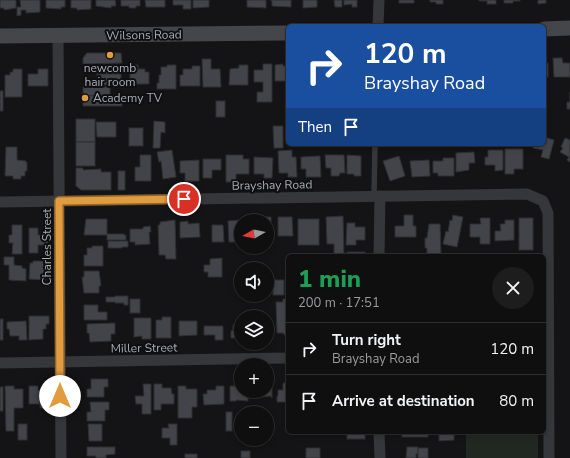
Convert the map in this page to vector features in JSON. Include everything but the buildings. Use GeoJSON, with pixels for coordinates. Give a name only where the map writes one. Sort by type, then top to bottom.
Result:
{"type":"FeatureCollection","features":[{"type":"Feature","properties":{"kind":"street"},"geometry":{"type":"LineString","coordinates":[[378,24],[379,0]]}},
{"type":"Feature","properties":{"kind":"street"},"geometry":{"type":"LineString","coordinates":[[546,29],[570,28]]}},
{"type":"Feature","properties":{"kind":"street","name":"Wilsons Road"},"geometry":{"type":"LineString","coordinates":[[0,36],[286,33]]}},
{"type":"Feature","properties":{"kind":"street","name":"Charles Street"},"geometry":{"type":"LineString","coordinates":[[58,36],[61,458]]}},
{"type":"Feature","properties":{"kind":"street","name":"Brayshay Road"},"geometry":{"type":"LineString","coordinates":[[0,202],[527,194],[543,201],[548,213],[550,458]]}},
{"type":"Feature","properties":{"kind":"street"},"geometry":{"type":"LineString","coordinates":[[377,196],[379,254]]}},
{"type":"Feature","properties":{"kind":"street","name":"Miller Street"},"geometry":{"type":"LineString","coordinates":[[0,363],[286,358]]}},
{"type":"Feature","properties":{"kind":"street"},"geometry":{"type":"LineString","coordinates":[[379,434],[380,458]]}},
{"type":"Feature","properties":{"kind":"lane"},"geometry":{"type":"LineString","coordinates":[[375,146],[377,196]]}},
{"type":"Feature","properties":{"kind":"shaded area"},"geometry":{"type":"Polygon","coordinates":[[[466,434],[538,434],[538,458],[466,458],[466,434]]]}},
{"type":"Feature","properties":{"kind":"place","name":"newcomb hair room"},"geometry":{"type":"Point","coordinates":[110,55]}},
{"type":"Feature","properties":{"kind":"place","name":"Academy TV"},"geometry":{"type":"Point","coordinates":[85,98]}},
{"type":"Feature","properties":{"kind":"route"},"geometry":{"type":"LineString","coordinates":[[60,396],[59,201],[184,199]]}}]}
